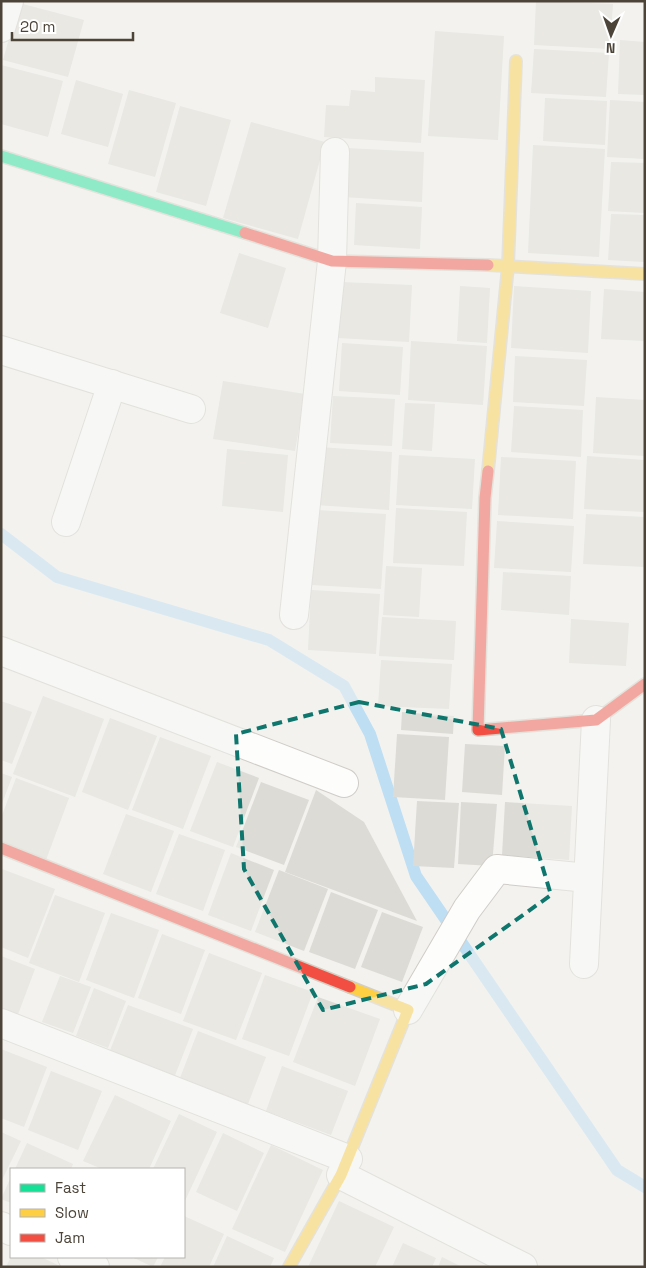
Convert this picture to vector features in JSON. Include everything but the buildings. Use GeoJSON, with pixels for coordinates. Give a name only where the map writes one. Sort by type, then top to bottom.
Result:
{"type":"FeatureCollection","features":[{"type":"Feature","properties":{"kind":"street"},"geometry":{"type":"LineString","coordinates":[[1,28],[9,1]]}},
{"type":"Feature","properties":{"kind":"street"},"geometry":{"type":"LineString","coordinates":[[516,61],[508,266],[485,498],[478,730],[596,720],[644,679]]}},
{"type":"Feature","properties":{"kind":"street"},"geometry":{"type":"LineString","coordinates":[[294,615],[332,261],[335,152]]}},
{"type":"Feature","properties":{"kind":"street"},"geometry":{"type":"LineString","coordinates":[[1,156],[332,261],[508,266],[645,274]]}},
{"type":"Feature","properties":{"kind":"street"},"geometry":{"type":"LineString","coordinates":[[1,350],[191,409]]}},
{"type":"Feature","properties":{"kind":"street"},"geometry":{"type":"LineString","coordinates":[[66,522],[112,384]]}},
{"type":"Feature","properties":{"kind":"street"},"geometry":{"type":"LineString","coordinates":[[1,651],[344,783]]}},
{"type":"Feature","properties":{"kind":"street"},"geometry":{"type":"LineString","coordinates":[[584,964],[596,720]]}},
{"type":"Feature","properties":{"kind":"street"},"geometry":{"type":"LineString","coordinates":[[1,848],[408,1010]]}},
{"type":"Feature","properties":{"kind":"street"},"geometry":{"type":"LineString","coordinates":[[289,1267],[344,1167],[408,1010],[467,909],[497,869],[588,878]]}},
{"type":"Feature","properties":{"kind":"street"},"geometry":{"type":"LineString","coordinates":[[1,1023],[344,1167],[524,1267]]}},
{"type":"Feature","properties":{"kind":"street"},"geometry":{"type":"LineString","coordinates":[[74,1258],[95,1267]]}},
{"type":"Feature","properties":{"kind":"highlighted area"},"geometry":{"type":"Polygon","coordinates":[[[359,702],[501,729],[551,895],[426,984],[323,1010],[244,869],[236,734],[359,702]]]}},
{"type":"Feature","properties":{"kind":"waterway"},"geometry":{"type":"LineString","coordinates":[[1,534],[57,577],[269,640],[344,686],[370,734],[416,876],[617,1170],[645,1187]]}},
{"type":"Feature","properties":{"kind":"traffic: fast"},"geometry":{"type":"LineString","coordinates":[[1,156],[245,233]]}},
{"type":"Feature","properties":{"kind":"traffic: slow"},"geometry":{"type":"LineString","coordinates":[[488,471],[508,266],[516,61]]}},
{"type":"Feature","properties":{"kind":"traffic: slow"},"geometry":{"type":"LineString","coordinates":[[488,265],[645,274]]}},
{"type":"Feature","properties":{"kind":"traffic: slow"},"geometry":{"type":"LineString","coordinates":[[289,1267],[341,1175],[408,1010],[350,987]]}},
{"type":"Feature","properties":{"kind":"traffic: jam"},"geometry":{"type":"LineString","coordinates":[[245,233],[332,261],[488,265]]}},
{"type":"Feature","properties":{"kind":"traffic: jam"},"geometry":{"type":"LineString","coordinates":[[488,471],[485,498],[478,730],[596,720],[645,684]]}},
{"type":"Feature","properties":{"kind":"traffic: jam"},"geometry":{"type":"LineString","coordinates":[[1,848],[350,987]]}}]}
